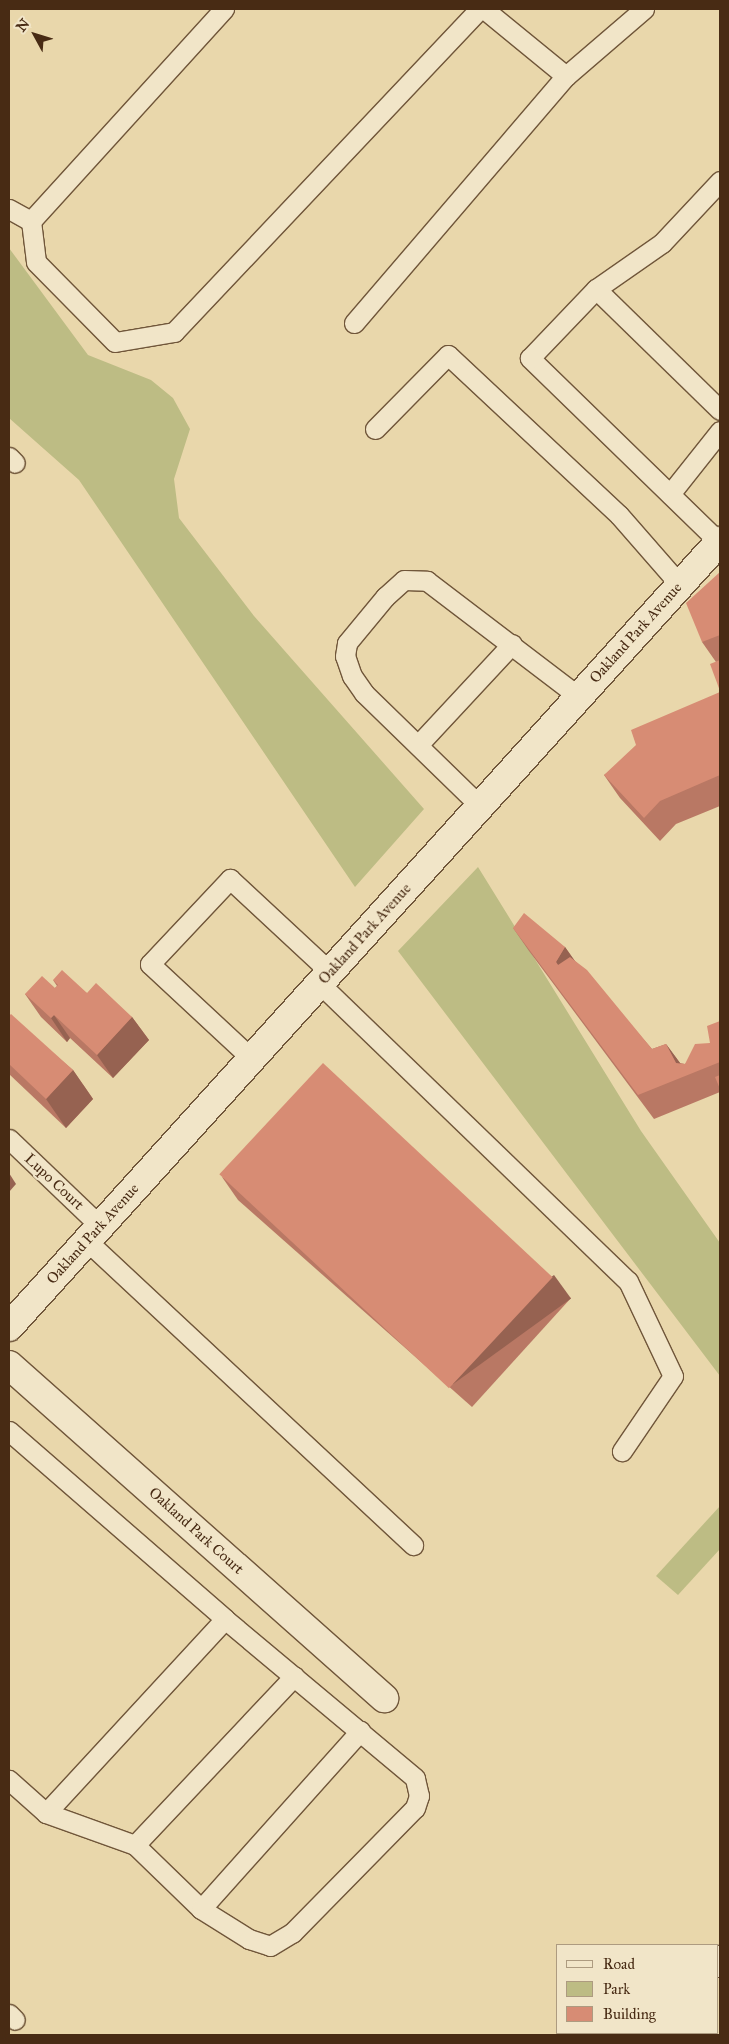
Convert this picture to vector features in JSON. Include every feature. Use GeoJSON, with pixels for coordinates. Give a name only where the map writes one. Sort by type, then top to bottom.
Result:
{"type":"FeatureCollection","features":[{"type":"Feature","properties":{"kind":"main road","name":"Oakland Park Avenue"},"geometry":{"type":"LineString","coordinates":[[9,1327],[720,541]]}},
{"type":"Feature","properties":{"kind":"main road","name":"Oakland Park Court"},"geometry":{"type":"LineString","coordinates":[[9,1365],[384,1698]]}},
{"type":"Feature","properties":{"kind":"lane"},"geometry":{"type":"LineString","coordinates":[[224,9],[31,221],[36,262],[115,342],[174,332],[479,9]]}},
{"type":"Feature","properties":{"kind":"lane"},"geometry":{"type":"LineString","coordinates":[[484,9],[566,76]]}},
{"type":"Feature","properties":{"kind":"lane"},"geometry":{"type":"LineString","coordinates":[[354,324],[566,76],[644,9]]}},
{"type":"Feature","properties":{"kind":"lane"},"geometry":{"type":"LineString","coordinates":[[720,180],[662,242],[596,289],[530,358],[720,541]]}},
{"type":"Feature","properties":{"kind":"lane"},"geometry":{"type":"LineString","coordinates":[[9,209],[31,221]]}},
{"type":"Feature","properties":{"kind":"lane"},"geometry":{"type":"LineString","coordinates":[[596,289],[720,410]]}},
{"type":"Feature","properties":{"kind":"lane"},"geometry":{"type":"LineString","coordinates":[[376,429],[448,356],[619,515],[680,585]]}},
{"type":"Feature","properties":{"kind":"lane"},"geometry":{"type":"LineString","coordinates":[[670,494],[720,431]]}},
{"type":"Feature","properties":{"kind":"lane"},"geometry":{"type":"LineString","coordinates":[[480,806],[364,693],[352,676],[345,656],[347,643],[385,597],[404,580],[427,581],[512,644],[578,697]]}},
{"type":"Feature","properties":{"kind":"lane"},"geometry":{"type":"LineString","coordinates":[[418,745],[512,644]]}},
{"type":"Feature","properties":{"kind":"lane"},"geometry":{"type":"LineString","coordinates":[[251,1058],[150,964],[230,879],[325,978],[628,1281],[673,1376],[622,1451]]}},
{"type":"Feature","properties":{"kind":"lane","name":"Lupo Court"},"geometry":{"type":"LineString","coordinates":[[9,1139],[93,1233],[413,1545]]}},
{"type":"Feature","properties":{"kind":"lane"},"geometry":{"type":"LineString","coordinates":[[9,1431],[225,1619],[415,1778],[419,1796],[415,1808],[292,1933],[270,1946],[249,1939],[200,1909],[135,1846],[46,1813],[9,1780]]}},
{"type":"Feature","properties":{"kind":"lane"},"geometry":{"type":"LineString","coordinates":[[46,1813],[225,1619]]}},
{"type":"Feature","properties":{"kind":"lane"},"geometry":{"type":"LineString","coordinates":[[135,1846],[294,1676]]}},
{"type":"Feature","properties":{"kind":"lane"},"geometry":{"type":"LineString","coordinates":[[200,1909],[360,1732]]}},
{"type":"Feature","properties":{"kind":"green space"},"geometry":{"type":"Polygon","coordinates":[[[9,248],[88,355],[151,380],[173,398],[190,429],[174,479],[179,518],[254,616],[424,809],[355,887],[79,480],[9,418],[9,248]]]}},
{"type":"Feature","properties":{"kind":"green space"},"geometry":{"type":"Polygon","coordinates":[[[478,867],[641,1131],[720,1243],[720,1376],[398,951],[478,867]]]}},
{"type":"Feature","properties":{"kind":"green space"},"geometry":{"type":"Polygon","coordinates":[[[720,1506],[720,1549],[678,1595],[656,1576],[720,1506]]]}},
{"type":"Feature","properties":{"kind":"building"},"geometry":{"type":"Polygon","coordinates":[[[720,572],[720,635],[702,642],[686,603],[720,572]]]}},
{"type":"Feature","properties":{"kind":"building"},"geometry":{"type":"Polygon","coordinates":[[[720,660],[720,691],[710,664],[720,660]]]}},
{"type":"Feature","properties":{"kind":"building"},"geometry":{"type":"Polygon","coordinates":[[[720,692],[720,775],[660,801],[644,818],[604,775],[636,745],[631,730],[720,692]]]}},
{"type":"Feature","properties":{"kind":"building"},"geometry":{"type":"Polygon","coordinates":[[[524,913],[565,947],[556,962],[558,965],[570,957],[587,970],[652,1049],[666,1044],[676,1063],[685,1064],[695,1044],[710,1043],[707,1026],[720,1021],[720,1062],[638,1095],[513,928],[524,913]]]}},
{"type":"Feature","properties":{"kind":"building"},"geometry":{"type":"Polygon","coordinates":[[[62,970],[87,993],[96,983],[132,1017],[97,1055],[54,1015],[51,1018],[25,994],[42,976],[55,988],[58,985],[53,980],[62,970]]]}},
{"type":"Feature","properties":{"kind":"building"},"geometry":{"type":"Polygon","coordinates":[[[11,1014],[73,1070],[46,1099],[9,1064],[9,1016],[11,1014]]]}},
{"type":"Feature","properties":{"kind":"building"},"geometry":{"type":"Polygon","coordinates":[[[323,1063],[553,1277],[449,1388],[219,1174],[323,1063]]]}},
{"type":"Feature","properties":{"kind":"building"},"geometry":{"type":"Polygon","coordinates":[[[720,1075],[720,1089],[715,1077],[720,1075]]]}}]}
